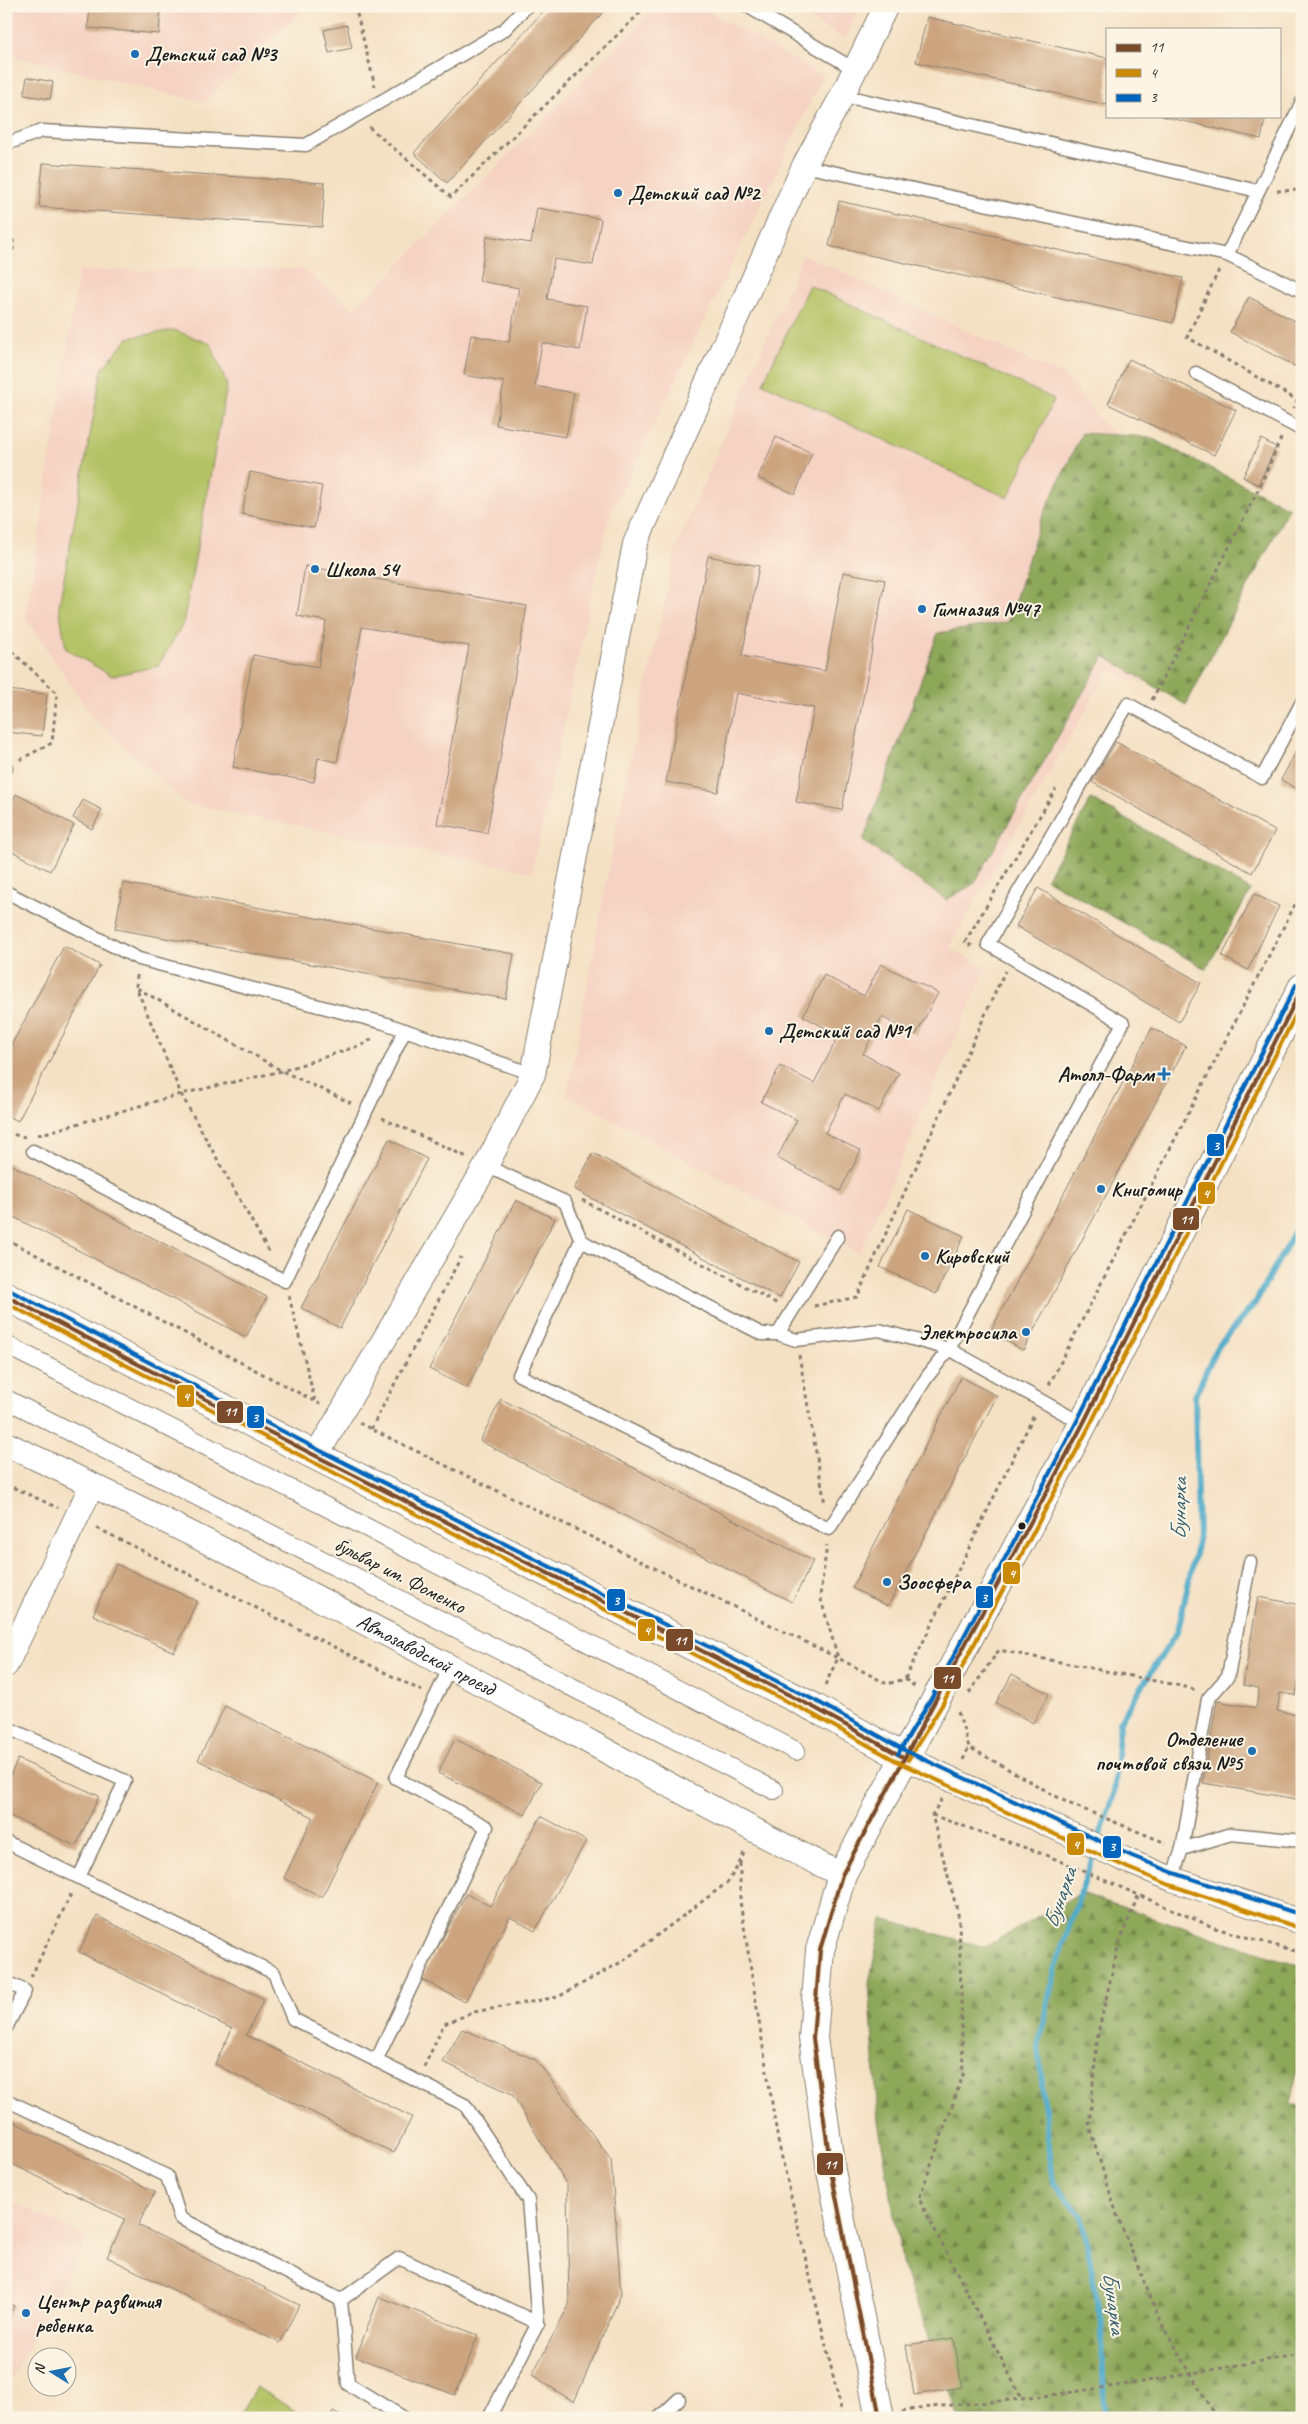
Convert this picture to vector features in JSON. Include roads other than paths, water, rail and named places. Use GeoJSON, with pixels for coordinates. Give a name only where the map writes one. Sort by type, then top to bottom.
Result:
{"type":"FeatureCollection","features":[{"type":"Feature","properties":{"kind":"street"},"geometry":{"type":"LineString","coordinates":[[316,1456],[486,1166],[533,1074],[635,544],[804,166],[842,98],[854,69],[886,6]]}},
{"type":"Feature","properties":{"kind":"street"},"geometry":{"type":"LineString","coordinates":[[880,2418],[831,2171],[812,2038],[820,1950],[842,1875],[903,1757],[936,1702],[1083,1424],[1302,988]]}},
{"type":"Feature","properties":{"kind":"street"},"geometry":{"type":"LineString","coordinates":[[6,1296],[316,1456],[815,1708],[903,1757],[1130,1862],[1172,1879],[1302,1922]]}},
{"type":"Feature","properties":{"kind":"street","name":"бульвар им. Фоменко"},"geometry":{"type":"LineString","coordinates":[[6,1345],[358,1523],[796,1751]]}},
{"type":"Feature","properties":{"kind":"street","name":"бульвар им. Фоменко"},"geometry":{"type":"LineString","coordinates":[[6,1399],[774,1790]]}},
{"type":"Feature","properties":{"kind":"street","name":"Автозаводской проезд"},"geometry":{"type":"LineString","coordinates":[[6,1444],[92,1485],[450,1667],[754,1832],[842,1875]]}},
{"type":"Feature","properties":{"kind":"street"},"geometry":{"type":"LineString","coordinates":[[6,1665],[92,1485]]}},
{"type":"Feature","properties":{"kind":"lane"},"geometry":{"type":"LineString","coordinates":[[6,144],[42,131],[306,144],[504,30],[526,6]]}},
{"type":"Feature","properties":{"kind":"lane"},"geometry":{"type":"LineString","coordinates":[[747,6],[854,69]]}},
{"type":"Feature","properties":{"kind":"lane"},"geometry":{"type":"LineString","coordinates":[[842,98],[859,99],[1258,191]]}},
{"type":"Feature","properties":{"kind":"lane"},"geometry":{"type":"LineString","coordinates":[[1227,255],[1302,102]]}},
{"type":"Feature","properties":{"kind":"lane"},"geometry":{"type":"LineString","coordinates":[[804,166],[1227,255],[1302,291]]}},
{"type":"Feature","properties":{"kind":"lane"},"geometry":{"type":"LineString","coordinates":[[1196,373],[1302,430]]}},
{"type":"Feature","properties":{"kind":"lane"},"geometry":{"type":"LineString","coordinates":[[581,1240],[520,1375],[830,1529],[927,1377],[949,1349],[1123,1023],[988,944],[1128,704],[1262,778],[1302,702]]}},
{"type":"Feature","properties":{"kind":"lane"},"geometry":{"type":"LineString","coordinates":[[6,892],[139,959],[384,1023],[533,1074]]}},
{"type":"Feature","properties":{"kind":"lane"},"geometry":{"type":"LineString","coordinates":[[33,1151],[285,1281],[405,1030]]}},
{"type":"Feature","properties":{"kind":"lane"},"geometry":{"type":"LineString","coordinates":[[486,1166],[565,1202],[581,1240],[762,1334],[778,1334],[796,1340],[878,1330],[949,1349],[1040,1402],[1083,1424]]}},
{"type":"Feature","properties":{"kind":"lane"},"geometry":{"type":"LineString","coordinates":[[778,1334],[838,1236]]}},
{"type":"Feature","properties":{"kind":"lane"},"geometry":{"type":"LineString","coordinates":[[1172,1879],[1182,1849],[1208,1700],[1228,1676],[1250,1562]]}},
{"type":"Feature","properties":{"kind":"lane"},"geometry":{"type":"LineString","coordinates":[[376,2061],[487,1827],[396,1778],[450,1667]]}},
{"type":"Feature","properties":{"kind":"lane"},"geometry":{"type":"LineString","coordinates":[[6,1727],[125,1781],[79,1877]]}},
{"type":"Feature","properties":{"kind":"lane"},"geometry":{"type":"LineString","coordinates":[[1182,1849],[1231,1834],[1302,1841]]}},
{"type":"Feature","properties":{"kind":"lane"},"geometry":{"type":"LineString","coordinates":[[6,1842],[274,1973],[293,2019],[465,2105],[528,2200],[538,2323],[489,2418]]}},
{"type":"Feature","properties":{"kind":"lane"},"geometry":{"type":"LineString","coordinates":[[6,1982],[25,1991],[6,2028]]}},
{"type":"Feature","properties":{"kind":"lane"},"geometry":{"type":"LineString","coordinates":[[6,2100],[167,2176],[180,2218],[341,2300]]}},
{"type":"Feature","properties":{"kind":"lane"},"geometry":{"type":"LineString","coordinates":[[341,2300],[399,2258],[538,2323]]}},
{"type":"Feature","properties":{"kind":"lane"},"geometry":{"type":"LineString","coordinates":[[341,2300],[348,2384],[404,2418]]}},
{"type":"Feature","properties":{"kind":"lane"},"geometry":{"type":"LineString","coordinates":[[659,2418],[679,2399]]}},
{"type":"Feature","properties":{"kind":"waterway","name":"Бунарка"},"geometry":{"type":"LineString","coordinates":[[1098,1841],[1114,1794],[1120,1721],[1178,1630],[1198,1540],[1195,1396],[1216,1349],[1255,1303],[1302,1218]]}},
{"type":"Feature","properties":{"kind":"waterway","name":"Бунарка"},"geometry":{"type":"LineString","coordinates":[[1095,1851],[1057,1961],[1038,2047],[1053,2182],[1082,2216],[1102,2328],[1104,2418]]}},
{"type":"Feature","properties":{"kind":"place","name":"Детский сад №3"},"geometry":{"type":"Point","coordinates":[135,54]}},
{"type":"Feature","properties":{"kind":"place","name":"Детский сад №2"},"geometry":{"type":"Point","coordinates":[618,193]}},
{"type":"Feature","properties":{"kind":"place","name":"Школа 54"},"geometry":{"type":"Point","coordinates":[315,569]}},
{"type":"Feature","properties":{"kind":"place","name":"Гимназия №47"},"geometry":{"type":"Point","coordinates":[922,609]}},
{"type":"Feature","properties":{"kind":"place","name":"Детский сад №1"},"geometry":{"type":"Point","coordinates":[769,1031]}},
{"type":"Feature","properties":{"kind":"place","name":"Атолл-Фарм"},"geometry":{"type":"Point","coordinates":[1164,1074]}},
{"type":"Feature","properties":{"kind":"place","name":"Книгомир"},"geometry":{"type":"Point","coordinates":[1101,1189]}},
{"type":"Feature","properties":{"kind":"place","name":"Кировский"},"geometry":{"type":"Point","coordinates":[925,1256]}},
{"type":"Feature","properties":{"kind":"place","name":"Электросила"},"geometry":{"type":"Point","coordinates":[1026,1332]}},
{"type":"Feature","properties":{"kind":"place","name":"Зоосфера"},"geometry":{"type":"Point","coordinates":[887,1582]}},
{"type":"Feature","properties":{"kind":"place","name":"Отделение почтовой связи №5"},"geometry":{"type":"Point","coordinates":[1252,1751]}},
{"type":"Feature","properties":{"kind":"place","name":"Центр развития ребенка"},"geometry":{"type":"Point","coordinates":[26,2313]}}]}
